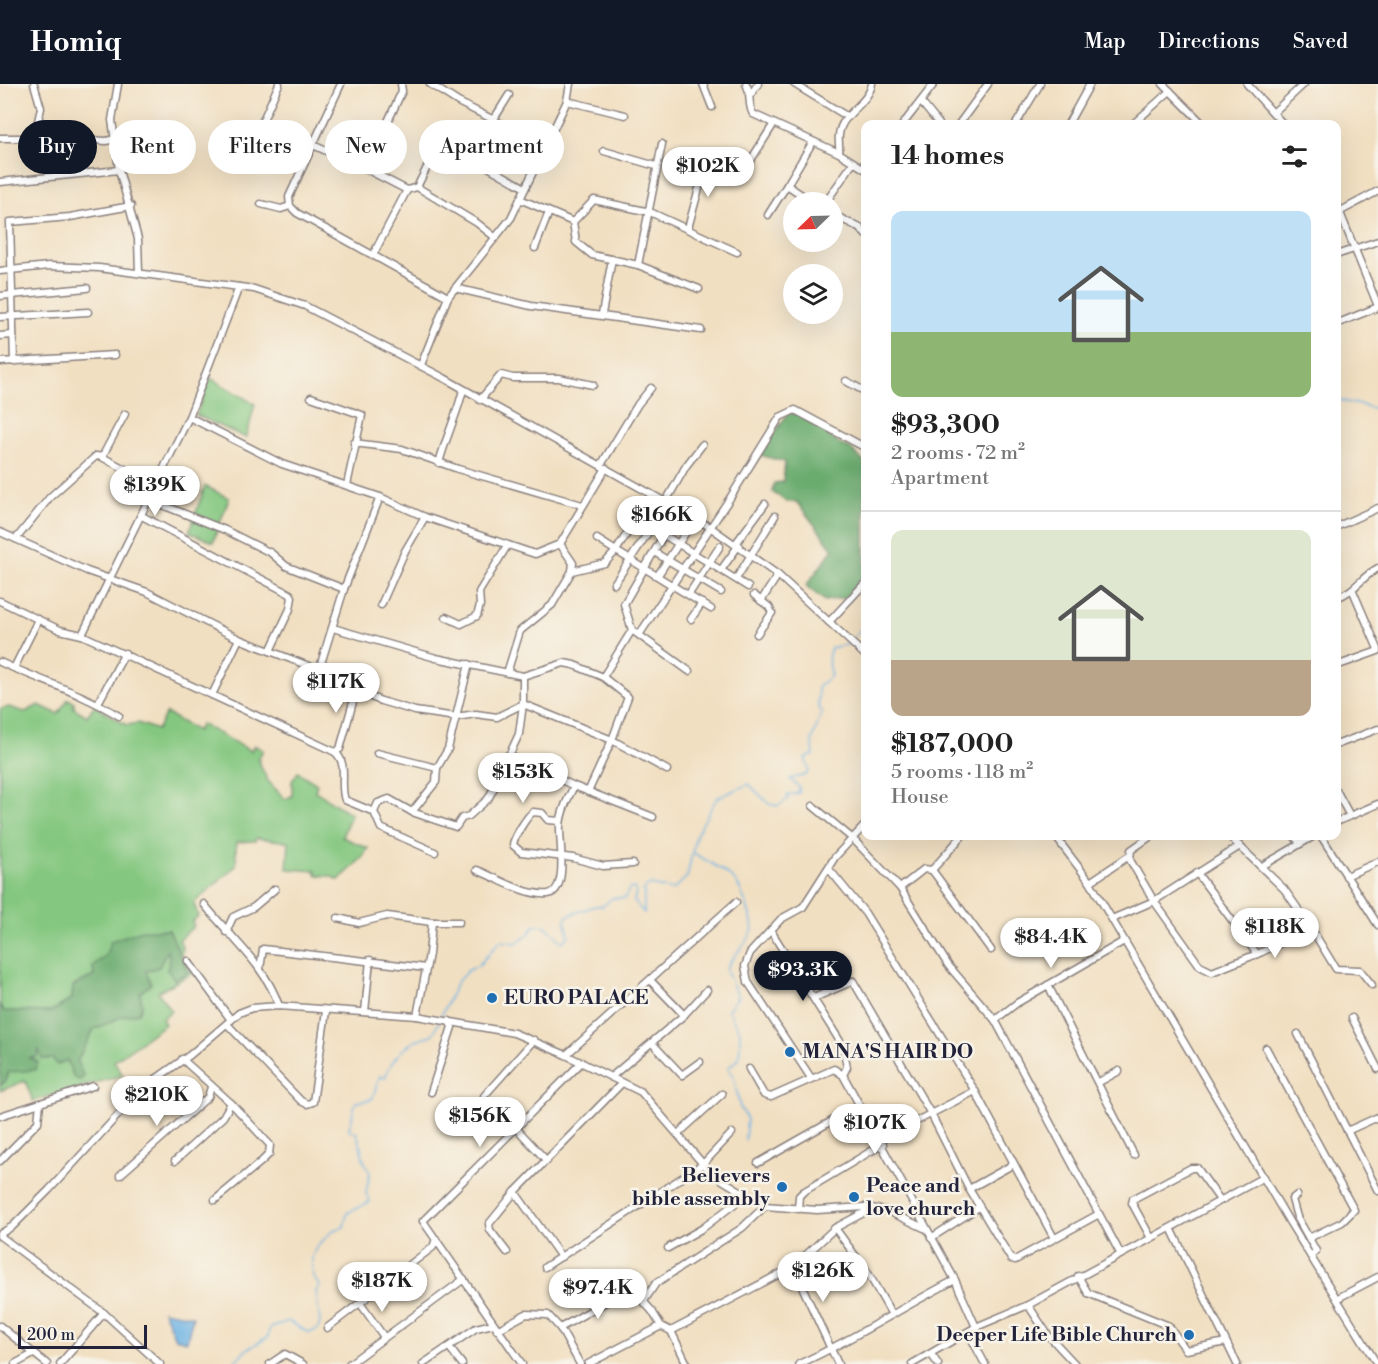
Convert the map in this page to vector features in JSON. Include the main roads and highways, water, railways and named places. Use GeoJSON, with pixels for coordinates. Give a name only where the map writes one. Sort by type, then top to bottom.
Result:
{"type":"FeatureCollection","features":[{"type":"Feature","properties":{"kind":"water"},"geometry":{"type":"Polygon","coordinates":[[[163,1311],[193,1316],[187,1341],[175,1338],[163,1311]]]}},
{"type":"Feature","properties":{"kind":"waterway"},"geometry":{"type":"LineString","coordinates":[[1341,400],[1378,410]]}},
{"type":"Feature","properties":{"kind":"waterway"},"geometry":{"type":"LineString","coordinates":[[854,637],[861,629]]}},
{"type":"Feature","properties":{"kind":"waterway"},"geometry":{"type":"LineString","coordinates":[[440,1018],[457,982],[467,971],[479,965],[500,941],[516,943],[529,934],[535,925],[546,926],[562,942],[569,936],[565,920],[567,916],[594,906],[603,906],[612,898],[625,898],[629,889],[634,888],[636,892],[634,901],[644,913],[644,889],[650,885],[673,890],[687,877],[696,835],[717,798],[749,784],[769,804],[778,806],[788,799],[787,795],[799,793],[799,787],[790,779],[806,775],[809,770],[805,758],[814,755],[812,740],[822,712],[818,707],[818,686],[831,676],[828,662],[831,648],[849,644]]}},
{"type":"Feature","properties":{"kind":"waterway"},"geometry":{"type":"LineString","coordinates":[[693,853],[721,869],[735,881],[744,898],[752,922],[752,932],[726,970],[738,996],[728,1010],[740,1032],[739,1058],[728,1068],[734,1078],[740,1107],[747,1119],[745,1140]]}},
{"type":"Feature","properties":{"kind":"waterway"},"geometry":{"type":"LineString","coordinates":[[232,1364],[246,1350],[268,1337],[269,1329],[288,1321],[309,1333],[318,1329],[320,1322],[316,1291],[320,1286],[313,1277],[312,1257],[316,1248],[333,1230],[344,1227],[347,1213],[370,1202],[366,1193],[370,1173],[364,1161],[357,1133],[350,1131],[349,1128],[356,1102],[372,1099],[380,1076],[385,1078],[397,1056],[416,1040],[432,1035],[439,1022]]}},
{"type":"Feature","properties":{"kind":"place","name":"EURO PALACE"},"geometry":{"type":"Point","coordinates":[492,998]}},
{"type":"Feature","properties":{"kind":"place","name":"MANA'S HAIR DO"},"geometry":{"type":"Point","coordinates":[790,1052]}},
{"type":"Feature","properties":{"kind":"place","name":"Believers bible assembly"},"geometry":{"type":"Point","coordinates":[782,1187]}},
{"type":"Feature","properties":{"kind":"place","name":"Peace and love church"},"geometry":{"type":"Point","coordinates":[854,1197]}},
{"type":"Feature","properties":{"kind":"place","name":"Deeper Life Bible Church"},"geometry":{"type":"Point","coordinates":[1189,1335]}}]}
